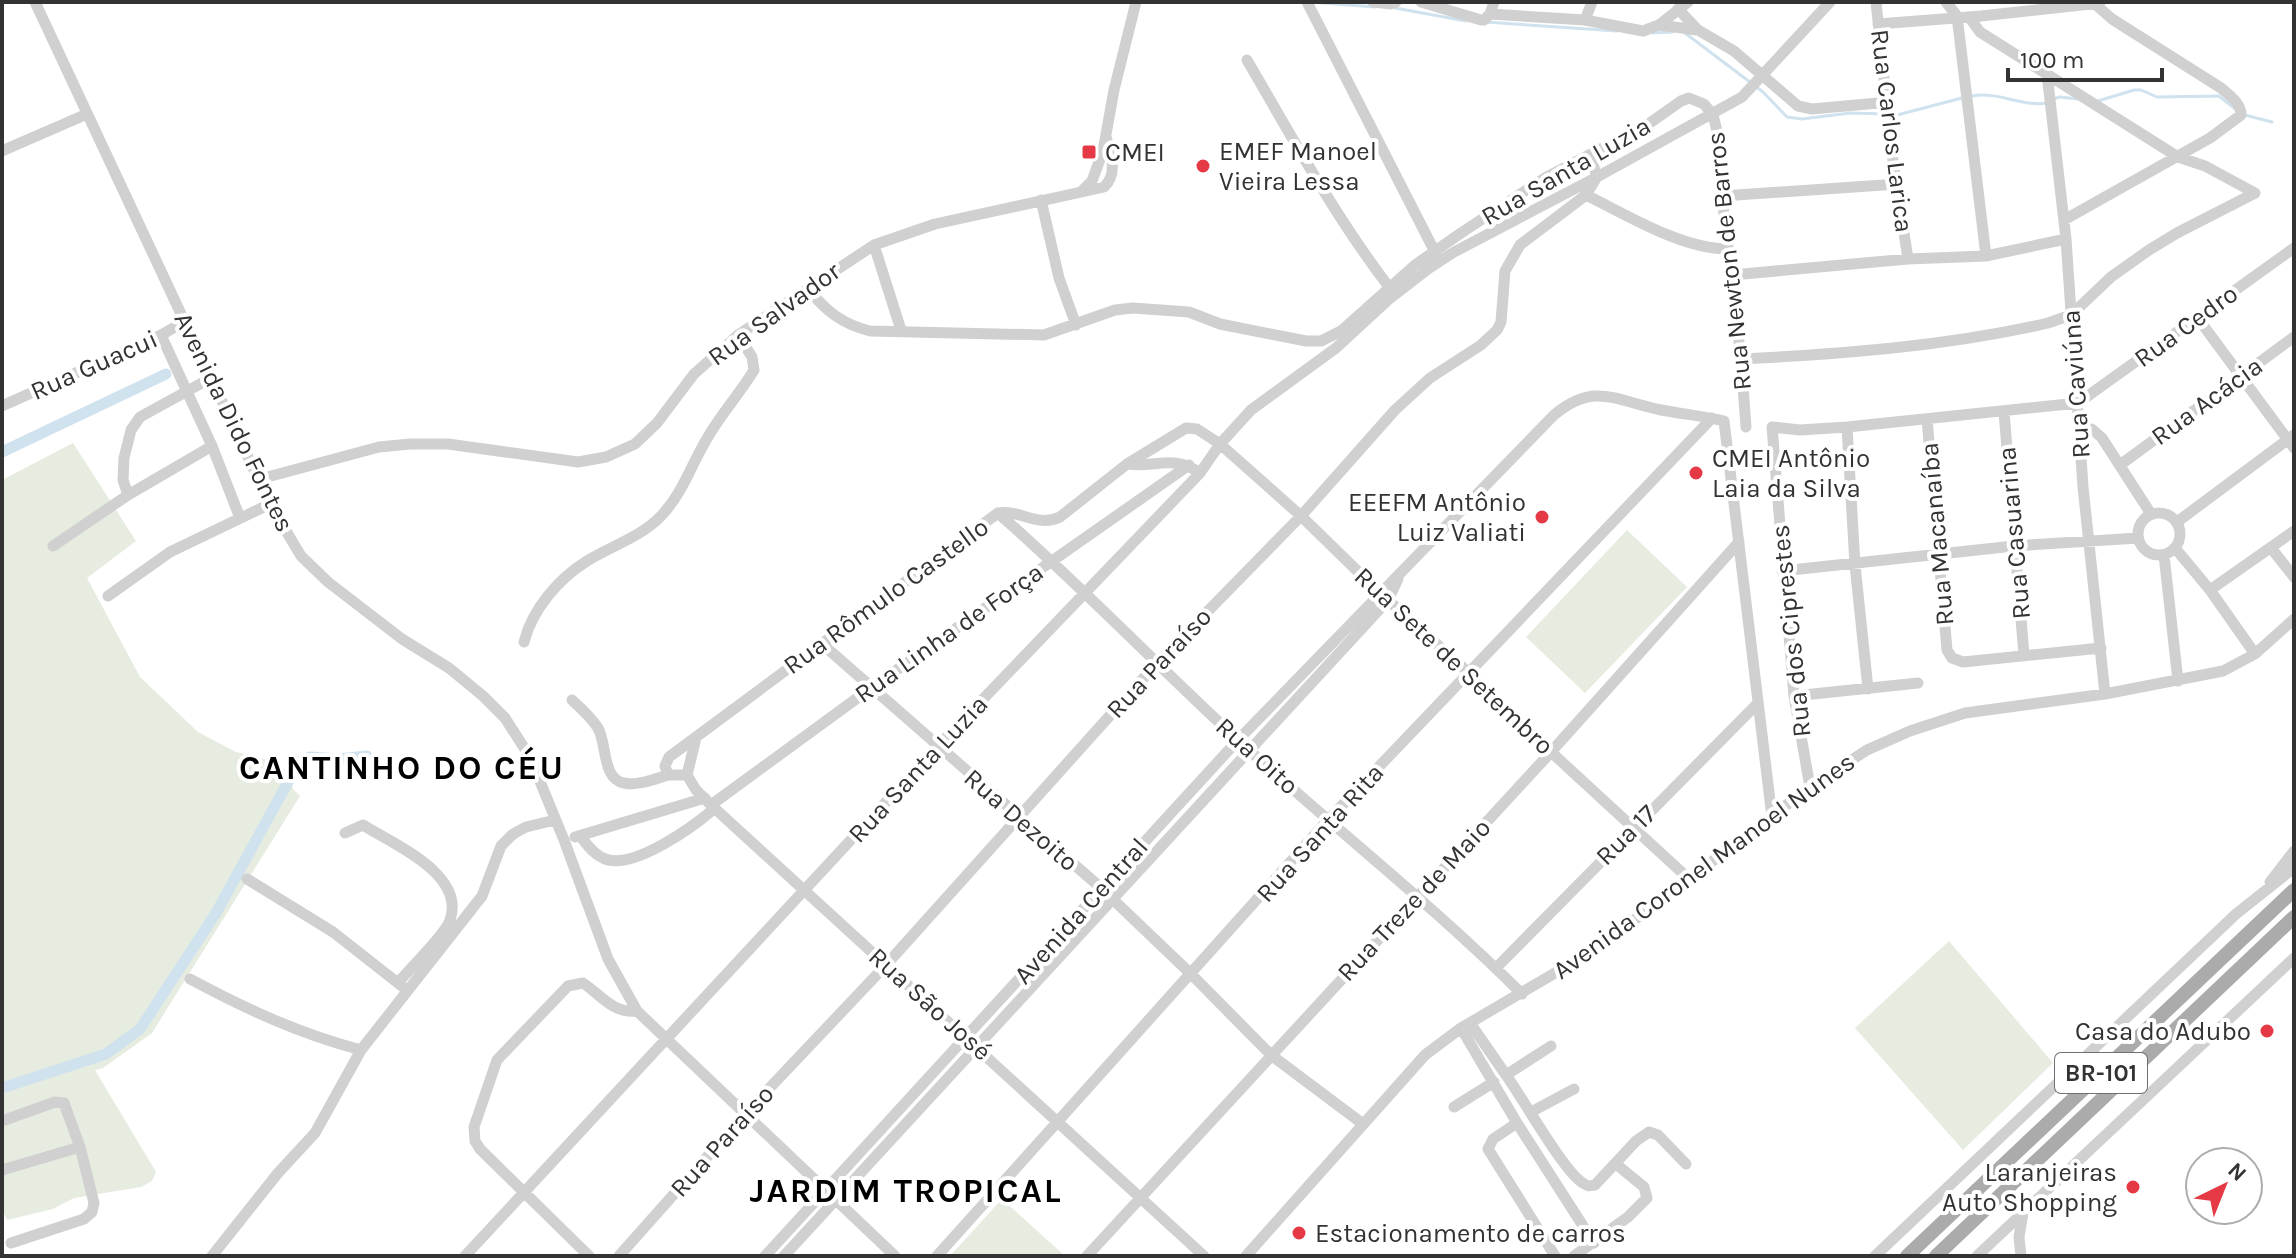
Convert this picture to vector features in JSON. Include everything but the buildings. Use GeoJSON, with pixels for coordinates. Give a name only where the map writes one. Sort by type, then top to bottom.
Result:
{"type":"FeatureCollection","features":[{"type":"Feature","properties":{"kind":"main road","name":"BR-101"},"geometry":{"type":"LineString","coordinates":[[1907,1256],[2294,890]]}},
{"type":"Feature","properties":{"kind":"main road","name":"BR-101"},"geometry":{"type":"LineString","coordinates":[[1936,1256],[2294,917]]}},
{"type":"Feature","properties":{"kind":"street","name":"Avenida Dido Fontes"},"geometry":{"type":"LineString","coordinates":[[35,2],[270,504],[301,556],[328,582],[402,639],[449,668],[505,718],[530,757],[608,959],[637,1011],[895,1256]]}},
{"type":"Feature","properties":{"kind":"street","name":"Rua Salvador"},"geometry":{"type":"LineString","coordinates":[[260,479],[379,447],[410,444],[448,444],[578,462],[606,457],[635,444],[657,423],[694,374],[738,335],[874,245],[935,224],[1104,187],[1113,170],[1106,136],[1136,2]]}},
{"type":"Feature","properties":{"kind":"street"},"geometry":{"type":"LineString","coordinates":[[1373,2],[1396,2]]}},
{"type":"Feature","properties":{"kind":"street"},"geometry":{"type":"LineString","coordinates":[[1421,2],[1481,20],[1490,14],[1494,2]]}},
{"type":"Feature","properties":{"kind":"street"},"geometry":{"type":"LineString","coordinates":[[1585,20],[1592,2]]}},
{"type":"Feature","properties":{"kind":"street"},"geometry":{"type":"LineString","coordinates":[[808,289],[836,318],[870,331],[1044,335],[1115,310],[1164,309],[1189,312],[1220,324],[1292,339],[1321,341],[1341,331],[1389,287],[1437,256],[1597,177],[1713,115],[1756,82],[1830,2]]}},
{"type":"Feature","properties":{"kind":"street","name":"Rua Carlos Larica"},"geometry":{"type":"LineString","coordinates":[[1876,2],[1889,102],[1892,154],[1908,259]]}},
{"type":"Feature","properties":{"kind":"street"},"geometry":{"type":"LineString","coordinates":[[1741,359],[1820,355],[1958,339],[2027,328],[2071,315],[2111,277],[2149,250],[2255,193],[2205,166],[2178,157],[1980,32],[1946,2]]}},
{"type":"Feature","properties":{"kind":"street"},"geometry":{"type":"LineString","coordinates":[[1878,24],[2099,3],[2112,19],[2221,88],[2241,109],[2241,115],[2231,125],[2064,220]]}},
{"type":"Feature","properties":{"kind":"street"},"geometry":{"type":"LineString","coordinates":[[1308,4],[1437,256]]}},
{"type":"Feature","properties":{"kind":"street"},"geometry":{"type":"LineString","coordinates":[[1490,14],[1585,20],[1643,31],[1659,25],[1683,6],[1698,30]]}},
{"type":"Feature","properties":{"kind":"street"},"geometry":{"type":"LineString","coordinates":[[1963,16],[1986,256]]}},
{"type":"Feature","properties":{"kind":"street"},"geometry":{"type":"LineString","coordinates":[[1659,25],[1698,30],[1734,51],[1756,82],[1805,109],[1889,102]]}},
{"type":"Feature","properties":{"kind":"street"},"geometry":{"type":"LineString","coordinates":[[1247,60],[1313,177],[1360,250],[1389,287]]}},
{"type":"Feature","properties":{"kind":"street","name":"Rua Caviúna"},"geometry":{"type":"LineString","coordinates":[[2047,74],[2066,239],[2089,541],[2105,694]]}},
{"type":"Feature","properties":{"kind":"street","name":"Rua Santa Luzia"},"geometry":{"type":"LineString","coordinates":[[465,1256],[937,747],[1200,473],[1220,444],[1251,410],[1336,348],[1437,256],[1545,178],[1647,125],[1681,101],[1689,98],[1699,101]]}},
{"type":"Feature","properties":{"kind":"street","name":"Rua Newton de Barros"},"geometry":{"type":"LineString","coordinates":[[1699,101],[1713,115],[1721,147],[1722,196],[1746,427]]}},
{"type":"Feature","properties":{"kind":"street"},"geometry":{"type":"LineString","coordinates":[[2,151],[87,114]]}},
{"type":"Feature","properties":{"kind":"street"},"geometry":{"type":"LineString","coordinates":[[1590,155],[1597,177]]}},
{"type":"Feature","properties":{"kind":"street","name":"Rua Paraíso"},"geometry":{"type":"LineString","coordinates":[[619,1256],[1158,662],[1301,516],[1412,393],[1481,345],[1497,330],[1501,322],[1505,271],[1520,245],[1530,234],[1586,195],[1597,177]]}},
{"type":"Feature","properties":{"kind":"street"},"geometry":{"type":"LineString","coordinates":[[1722,196],[1898,184]]}},
{"type":"Feature","properties":{"kind":"street"},"geometry":{"type":"LineString","coordinates":[[1586,195],[1688,242],[1711,249],[1727,249]]}},
{"type":"Feature","properties":{"kind":"street"},"geometry":{"type":"LineString","coordinates":[[1041,200],[1059,278],[1076,325]]}},
{"type":"Feature","properties":{"kind":"street"},"geometry":{"type":"LineString","coordinates":[[1732,275],[1908,259],[1986,256],[2066,239]]}},
{"type":"Feature","properties":{"kind":"street"},"geometry":{"type":"LineString","coordinates":[[874,245],[901,330]]}},
{"type":"Feature","properties":{"kind":"street","name":"Rua Cedro"},"geometry":{"type":"LineString","coordinates":[[2078,403],[2294,248]]}},
{"type":"Feature","properties":{"kind":"street"},"geometry":{"type":"LineString","coordinates":[[2177,522],[2292,441],[2197,317]]}},
{"type":"Feature","properties":{"kind":"street","name":"Rua Guacui"},"geometry":{"type":"LineString","coordinates":[[2,406],[184,322]]}},
{"type":"Feature","properties":{"kind":"street"},"geometry":{"type":"LineString","coordinates":[[161,335],[212,446],[240,518]]}},
{"type":"Feature","properties":{"kind":"street"},"geometry":{"type":"LineString","coordinates":[[524,642],[529,622],[564,580],[586,561],[638,534],[658,519],[685,483],[703,444],[754,370],[752,357],[738,335]]}},
{"type":"Feature","properties":{"kind":"street","name":"Rua Acácia"},"geometry":{"type":"LineString","coordinates":[[2120,465],[2294,337]]}},
{"type":"Feature","properties":{"kind":"street"},"geometry":{"type":"LineString","coordinates":[[128,495],[123,480],[124,458],[131,430],[140,417],[211,378]]}},
{"type":"Feature","properties":{"kind":"street","name":"Avenida Central"},"geometry":{"type":"LineString","coordinates":[[784,1256],[1249,751],[1384,596],[1401,571],[1554,415],[1578,399],[1599,394],[1718,420]]}},
{"type":"Feature","properties":{"kind":"street"},"geometry":{"type":"LineString","coordinates":[[1868,689],[1855,565],[1847,427],[2078,403]]}},
{"type":"Feature","properties":{"kind":"street","name":"Rua Casuarina"},"geometry":{"type":"LineString","coordinates":[[2004,412],[2024,655]]}},
{"type":"Feature","properties":{"kind":"street","name":"Rua Macanaíba"},"geometry":{"type":"LineString","coordinates":[[1927,419],[1947,650],[1952,658],[1963,662],[2024,655]]}},
{"type":"Feature","properties":{"kind":"street"},"geometry":{"type":"LineString","coordinates":[[1718,420],[1739,542],[1772,817]]}},
{"type":"Feature","properties":{"kind":"street","name":"Rua Santa Rita"},"geometry":{"type":"LineString","coordinates":[[937,1256],[1328,820],[1718,420]]}},
{"type":"Feature","properties":{"kind":"street"},"geometry":{"type":"LineString","coordinates":[[2080,425],[2102,438],[2151,514]]}},
{"type":"Feature","properties":{"kind":"street","name":"Rua dos Ciprestes"},"geometry":{"type":"LineString","coordinates":[[1810,787],[1794,696],[1772,427],[1800,430],[1847,427]]}},
{"type":"Feature","properties":{"kind":"street","name":"Rua Rômulo Castello"},"geometry":{"type":"LineString","coordinates":[[668,775],[665,766],[669,757],[998,513],[1009,512],[1040,522],[1060,517],[1127,464],[1186,428],[1197,429],[1220,444]]}},
{"type":"Feature","properties":{"kind":"street","name":"Rua Sete de Setembro"},"geometry":{"type":"LineString","coordinates":[[1220,444],[1689,879]]}},
{"type":"Feature","properties":{"kind":"street"},"geometry":{"type":"LineString","coordinates":[[53,546],[128,495],[212,446]]}},
{"type":"Feature","properties":{"kind":"street"},"geometry":{"type":"LineString","coordinates":[[1127,464],[1144,466],[1177,461],[1200,473]]}},
{"type":"Feature","properties":{"kind":"street","name":"Rua Linha de Força"},"geometry":{"type":"LineString","coordinates":[[564,840],[710,804],[1189,465]]}},
{"type":"Feature","properties":{"kind":"street"},"geometry":{"type":"LineString","coordinates":[[108,596],[170,552],[270,504]]}},
{"type":"Feature","properties":{"kind":"street","name":"Rua Oito"},"geometry":{"type":"LineString","coordinates":[[998,513],[1249,751],[1417,895],[1522,994]]}},
{"type":"Feature","properties":{"kind":"street"},"geometry":{"type":"LineString","coordinates":[[2151,514],[2165,514],[2177,522],[2180,536],[2175,548],[2164,555],[2150,554],[2144,550],[2138,538],[2140,524],[2151,514]]}},
{"type":"Feature","properties":{"kind":"street"},"geometry":{"type":"LineString","coordinates":[[2210,590],[2294,531]]}},
{"type":"Feature","properties":{"kind":"street"},"geometry":{"type":"LineString","coordinates":[[1782,571],[2014,546],[2138,538]]}},
{"type":"Feature","properties":{"kind":"street","name":"Rua Treze de Maio"},"geometry":{"type":"LineString","coordinates":[[1087,1256],[1551,752],[1739,542]]}},
{"type":"Feature","properties":{"kind":"street"},"geometry":{"type":"LineString","coordinates":[[2175,548],[2210,590],[2255,654]]}},
{"type":"Feature","properties":{"kind":"street"},"geometry":{"type":"LineString","coordinates":[[2271,548],[2294,577]]}},
{"type":"Feature","properties":{"kind":"street"},"geometry":{"type":"LineString","coordinates":[[2164,555],[2178,681]]}},
{"type":"Feature","properties":{"kind":"street","name":"Avenida Central"},"geometry":{"type":"LineString","coordinates":[[765,1256],[1238,740],[1384,596]]}},
{"type":"Feature","properties":{"kind":"street","name":"Avenida Coronel Manoel Nunes"},"geometry":{"type":"LineString","coordinates":[[1246,1256],[1425,1055],[1465,1026],[1579,959],[1810,787],[1867,750],[1946,718],[1996,708],[2105,694],[2223,671],[2255,654],[2294,619]]}},
{"type":"Feature","properties":{"kind":"street","name":"Rua Dezoito"},"geometry":{"type":"LineString","coordinates":[[821,643],[1101,888],[1271,1055],[1363,1124]]}},
{"type":"Feature","properties":{"kind":"street"},"geometry":{"type":"LineString","coordinates":[[2024,655],[2101,648]]}},
{"type":"Feature","properties":{"kind":"street"},"geometry":{"type":"LineString","coordinates":[[1794,696],[1918,683]]}},
{"type":"Feature","properties":{"kind":"street"},"geometry":{"type":"LineString","coordinates":[[572,700],[599,729],[608,767],[617,781],[627,784],[668,775],[687,775],[696,737]]}},
{"type":"Feature","properties":{"kind":"street","name":"Rua 17"},"geometry":{"type":"LineString","coordinates":[[1496,968],[1758,703]]}},
{"type":"Feature","properties":{"kind":"street","name":"Rua São José"},"geometry":{"type":"LineString","coordinates":[[687,775],[710,804],[1204,1256]]}},
{"type":"Feature","properties":{"kind":"street"},"geometry":{"type":"LineString","coordinates":[[580,836],[605,859],[622,862],[635,859],[667,840],[710,804]]}},
{"type":"Feature","properties":{"kind":"street"},"geometry":{"type":"LineString","coordinates":[[402,986],[482,896],[506,840],[526,827],[555,820]]}},
{"type":"Feature","properties":{"kind":"street"},"geometry":{"type":"LineString","coordinates":[[212,1256],[278,1173],[315,1133],[361,1050],[402,986],[450,921],[452,907],[445,882],[435,869],[363,825],[345,833]]}},
{"type":"Feature","properties":{"kind":"street"},"geometry":{"type":"LineString","coordinates":[[2260,895],[2294,851]]}},
{"type":"Feature","properties":{"kind":"street"},"geometry":{"type":"LineString","coordinates":[[1875,1256],[2214,935],[2294,868]]}},
{"type":"Feature","properties":{"kind":"street"},"geometry":{"type":"LineString","coordinates":[[247,879],[333,932],[402,986]]}},
{"type":"Feature","properties":{"kind":"street"},"geometry":{"type":"LineString","coordinates":[[1977,1256],[2294,958]]}},
{"type":"Feature","properties":{"kind":"street"},"geometry":{"type":"LineString","coordinates":[[190,979],[266,1019],[361,1050]]}},
{"type":"Feature","properties":{"kind":"street"},"geometry":{"type":"LineString","coordinates":[[589,1256],[480,1149],[473,1134],[500,1055],[572,983],[583,983],[622,1011],[637,1011]]}},
{"type":"Feature","properties":{"kind":"street"},"geometry":{"type":"LineString","coordinates":[[1465,1026],[1506,1075],[1582,1183],[1595,1185],[1636,1141],[1649,1132],[1658,1135],[1686,1164]]}},
{"type":"Feature","properties":{"kind":"street"},"geometry":{"type":"LineString","coordinates":[[1465,1026],[1517,1123],[1594,1243]]}},
{"type":"Feature","properties":{"kind":"street"},"geometry":{"type":"LineString","coordinates":[[1506,1075],[1551,1046]]}},
{"type":"Feature","properties":{"kind":"street"},"geometry":{"type":"LineString","coordinates":[[1454,1107],[1494,1082]]}},
{"type":"Feature","properties":{"kind":"street"},"geometry":{"type":"LineString","coordinates":[[1531,1112],[1574,1089]]}},
{"type":"Feature","properties":{"kind":"street"},"geometry":{"type":"LineString","coordinates":[[2,1121],[62,1102],[66,1106],[91,1185],[92,1212],[84,1219],[11,1243]]}},
{"type":"Feature","properties":{"kind":"street"},"geometry":{"type":"LineString","coordinates":[[1517,1123],[1493,1139],[1488,1149],[1555,1256]]}},
{"type":"Feature","properties":{"kind":"street"},"geometry":{"type":"LineString","coordinates":[[2,1170],[80,1147]]}},
{"type":"Feature","properties":{"kind":"street"},"geometry":{"type":"LineString","coordinates":[[1574,1256],[1628,1217],[1647,1198],[1644,1187],[1616,1164]]}},
{"type":"Feature","properties":{"kind":"street"},"geometry":{"type":"LineString","coordinates":[[2021,1256],[2019,1237],[2023,1213]]}},
{"type":"Feature","properties":{"kind":"shaded area"},"geometry":{"type":"Polygon","coordinates":[[[73,443],[136,541],[87,578],[140,677],[198,732],[236,752],[272,761],[288,771],[293,789],[300,796],[152,1033],[103,1068],[95,1070],[156,1172],[152,1181],[141,1187],[74,1198],[53,1209],[7,1220],[2,1209],[2,480],[73,443]]]}},
{"type":"Feature","properties":{"kind":"shaded area"},"geometry":{"type":"Polygon","coordinates":[[[1627,530],[1687,587],[1585,693],[1526,637],[1627,530]]]}},
{"type":"Feature","properties":{"kind":"shaded area"},"geometry":{"type":"Polygon","coordinates":[[[1949,941],[2053,1063],[1963,1150],[1855,1028],[1949,941]]]}},
{"type":"Feature","properties":{"kind":"shaded area"},"geometry":{"type":"Polygon","coordinates":[[[1002,1199],[1065,1256],[950,1256],[1002,1199]]]}},
{"type":"Feature","properties":{"kind":"waterway"},"geometry":{"type":"LineString","coordinates":[[1292,2],[1303,2]]}},
{"type":"Feature","properties":{"kind":"waterway"},"geometry":{"type":"LineString","coordinates":[[1311,2],[1375,7]]}},
{"type":"Feature","properties":{"kind":"waterway"},"geometry":{"type":"LineString","coordinates":[[1395,8],[1466,21]]}},
{"type":"Feature","properties":{"kind":"waterway"},"geometry":{"type":"LineString","coordinates":[[1485,22],[1617,31]]}},
{"type":"Feature","properties":{"kind":"waterway"},"geometry":{"type":"LineString","coordinates":[[1653,33],[1673,32]]}},
{"type":"Feature","properties":{"kind":"waterway"},"geometry":{"type":"LineString","coordinates":[[1685,33],[1763,92],[1787,117],[1802,119],[1850,113],[1886,114]]}},
{"type":"Feature","properties":{"kind":"waterway"},"geometry":{"type":"LineString","coordinates":[[2098,101],[2141,90],[2157,97],[2219,96],[2234,108]]}},
{"type":"Feature","properties":{"kind":"waterway"},"geometry":{"type":"LineString","coordinates":[[1972,96],[2046,103]]}},
{"type":"Feature","properties":{"kind":"waterway"},"geometry":{"type":"LineString","coordinates":[[1897,115],[1962,98]]}},
{"type":"Feature","properties":{"kind":"waterway"},"geometry":{"type":"LineString","coordinates":[[2053,99],[2077,99]]}},
{"type":"Feature","properties":{"kind":"waterway"},"geometry":{"type":"LineString","coordinates":[[2245,115],[2272,122]]}},
{"type":"Feature","properties":{"kind":"waterway"},"geometry":{"type":"LineString","coordinates":[[2,452],[166,374]]}},
{"type":"Feature","properties":{"kind":"waterway"},"geometry":{"type":"LineString","coordinates":[[2,1088],[106,1054],[140,1029],[216,913],[299,762],[310,757],[338,759],[367,756]]}},
{"type":"Feature","properties":{"kind":"place","name":"CMEI"},"geometry":{"type":"Point","coordinates":[1089,152]}},
{"type":"Feature","properties":{"kind":"place","name":"EMEF Manoel Vieira Lessa"},"geometry":{"type":"Point","coordinates":[1203,166]}},
{"type":"Feature","properties":{"kind":"place","name":"CMEI Antônio Laia da Silva"},"geometry":{"type":"Point","coordinates":[1696,473]}},
{"type":"Feature","properties":{"kind":"place","name":"EEEFM Antônio Luiz Valiati"},"geometry":{"type":"Point","coordinates":[1542,517]}},
{"type":"Feature","properties":{"kind":"place","name":"Casa do Adubo"},"geometry":{"type":"Point","coordinates":[2267,1031]}},
{"type":"Feature","properties":{"kind":"place","name":"Laranjeiras Auto Shopping"},"geometry":{"type":"Point","coordinates":[2133,1187]}},
{"type":"Feature","properties":{"kind":"place","name":"Estacionamento de carros"},"geometry":{"type":"Point","coordinates":[1299,1233]}},
{"type":"Feature","properties":{"kind":"district","name":"CANTINHO DO CÉU"},"geometry":{"type":"Point","coordinates":[402,768]}},
{"type":"Feature","properties":{"kind":"district","name":"JARDIM TROPICAL"},"geometry":{"type":"Point","coordinates":[906,1191]}}]}
